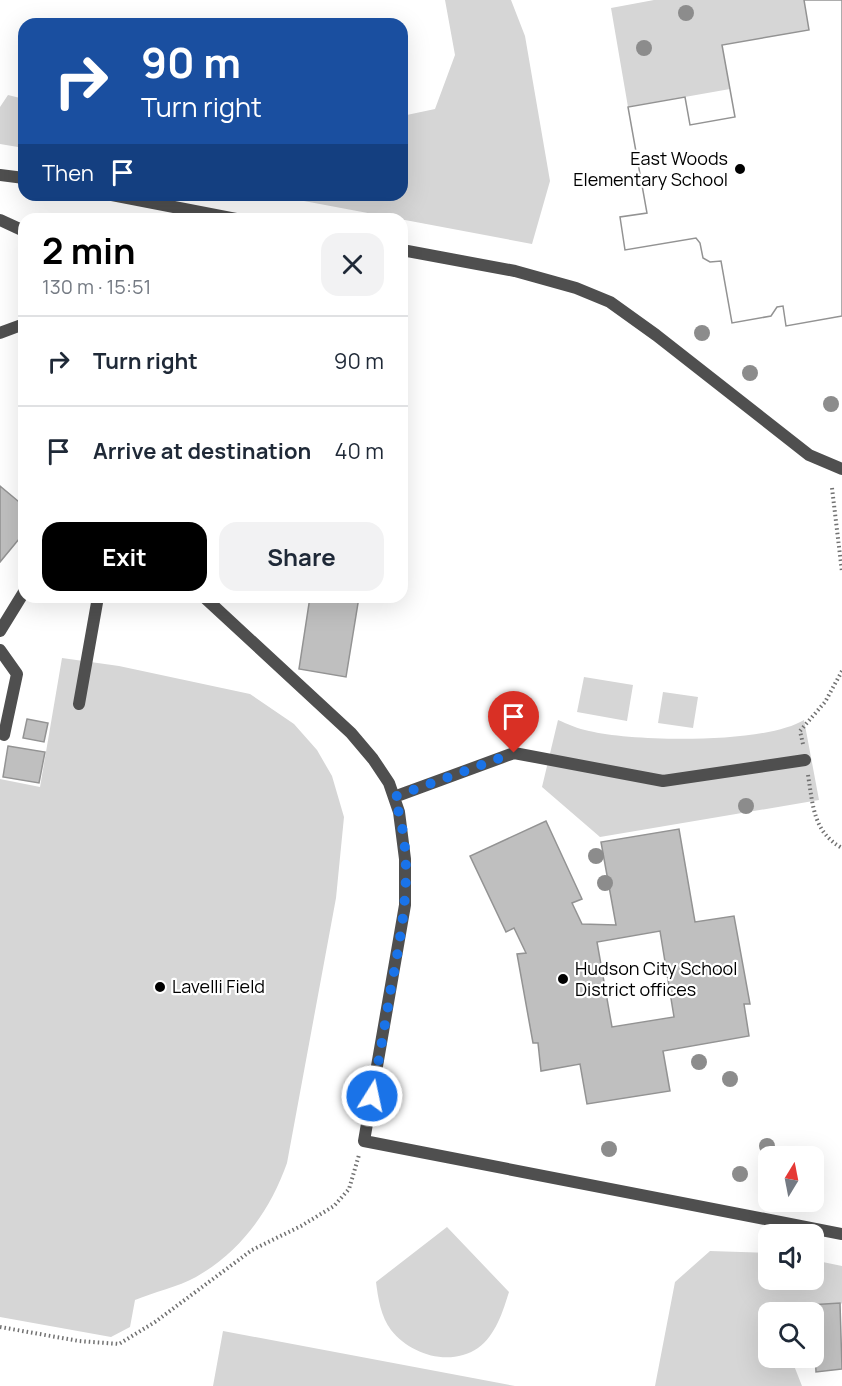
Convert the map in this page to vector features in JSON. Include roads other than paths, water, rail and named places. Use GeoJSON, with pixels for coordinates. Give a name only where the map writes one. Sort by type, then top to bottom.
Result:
{"type":"FeatureCollection","features":[{"type":"Feature","properties":{"kind":"lane"},"geometry":{"type":"LineString","coordinates":[[0,175],[18,177]]}},
{"type":"Feature","properties":{"kind":"lane"},"geometry":{"type":"LineString","coordinates":[[132,201],[174,213]]}},
{"type":"Feature","properties":{"kind":"lane"},"geometry":{"type":"LineString","coordinates":[[0,220],[18,228]]}},
{"type":"Feature","properties":{"kind":"lane"},"geometry":{"type":"LineString","coordinates":[[408,251],[514,271],[576,288],[610,302],[656,335],[809,455],[842,469]]}},
{"type":"Feature","properties":{"kind":"lane"},"geometry":{"type":"LineString","coordinates":[[0,333],[18,326]]}},
{"type":"Feature","properties":{"kind":"lane"},"geometry":{"type":"LineString","coordinates":[[0,631],[18,602]]}},
{"type":"Feature","properties":{"kind":"lane"},"geometry":{"type":"LineString","coordinates":[[79,704],[97,603]]}},
{"type":"Feature","properties":{"kind":"lane"},"geometry":{"type":"LineString","coordinates":[[210,603],[351,733],[389,783],[399,812],[405,858],[405,905],[364,1141],[842,1234]]}},
{"type":"Feature","properties":{"kind":"lane"},"geometry":{"type":"LineString","coordinates":[[0,650],[17,674],[4,735]]}},
{"type":"Feature","properties":{"kind":"lane"},"geometry":{"type":"LineString","coordinates":[[394,797],[514,753],[663,782],[806,760]]}},
{"type":"Feature","properties":{"kind":"place","name":"East Woods Elementary School"},"geometry":{"type":"Point","coordinates":[740,169]}},
{"type":"Feature","properties":{"kind":"place","name":"Hudson City School District offices"},"geometry":{"type":"Point","coordinates":[563,979]}},
{"type":"Feature","properties":{"kind":"place","name":"Lavelli Field"},"geometry":{"type":"Point","coordinates":[160,987]}}]}
